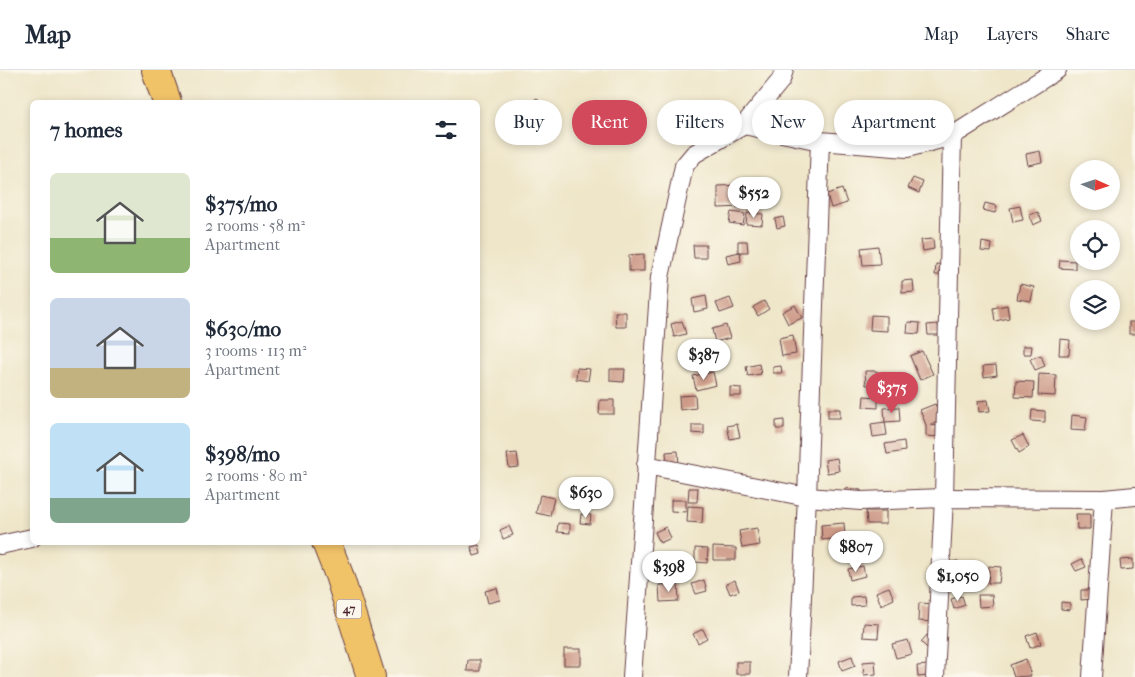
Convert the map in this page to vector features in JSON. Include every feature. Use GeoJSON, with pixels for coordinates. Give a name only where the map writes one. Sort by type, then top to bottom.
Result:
{"type":"FeatureCollection","features":[{"type":"Feature","properties":{"kind":"main road"},"geometry":{"type":"LineString","coordinates":[[156,70],[166,100]]}},
{"type":"Feature","properties":{"kind":"main road","name":"47"},"geometry":{"type":"LineString","coordinates":[[327,545],[339,575],[371,677]]}},
{"type":"Feature","properties":{"kind":"street"},"geometry":{"type":"LineString","coordinates":[[632,677],[660,277],[684,166],[694,154],[744,125],[780,80],[784,70]]}},
{"type":"Feature","properties":{"kind":"street"},"geometry":{"type":"LineString","coordinates":[[954,135],[1057,70]]}},
{"type":"Feature","properties":{"kind":"street"},"geometry":{"type":"LineString","coordinates":[[744,125],[752,127]]}},
{"type":"Feature","properties":{"kind":"street"},"geometry":{"type":"LineString","coordinates":[[798,677],[807,497],[820,145]]}},
{"type":"Feature","properties":{"kind":"street"},"geometry":{"type":"LineString","coordinates":[[869,145],[906,148],[918,145]]}},
{"type":"Feature","properties":{"kind":"street"},"geometry":{"type":"LineString","coordinates":[[935,677],[944,498],[952,145]]}},
{"type":"Feature","properties":{"kind":"street"},"geometry":{"type":"LineString","coordinates":[[646,465],[807,497],[861,501],[944,498],[1104,499],[1135,496]]}},
{"type":"Feature","properties":{"kind":"street"},"geometry":{"type":"LineString","coordinates":[[1092,677],[1104,499]]}},
{"type":"Feature","properties":{"kind":"street"},"geometry":{"type":"LineString","coordinates":[[0,545],[30,538]]}},
{"type":"Feature","properties":{"kind":"building"},"geometry":{"type":"Polygon","coordinates":[[[1040,151],[1042,162],[1028,165],[1026,154],[1040,151]]]}},
{"type":"Feature","properties":{"kind":"building"},"geometry":{"type":"Polygon","coordinates":[[[913,178],[923,182],[919,193],[908,188],[913,178]]]}},
{"type":"Feature","properties":{"kind":"building"},"geometry":{"type":"Polygon","coordinates":[[[743,185],[743,207],[718,208],[718,186],[743,185]]]}},
{"type":"Feature","properties":{"kind":"building"},"geometry":{"type":"Polygon","coordinates":[[[842,189],[847,203],[831,208],[827,194],[842,189]]]}},
{"type":"Feature","properties":{"kind":"building"},"geometry":{"type":"Polygon","coordinates":[[[985,203],[997,206],[995,213],[983,210],[985,203]]]}},
{"type":"Feature","properties":{"kind":"building"},"geometry":{"type":"Polygon","coordinates":[[[1020,206],[1023,220],[1013,222],[1010,208],[1020,206]]]}},
{"type":"Feature","properties":{"kind":"building"},"geometry":{"type":"Polygon","coordinates":[[[731,212],[745,214],[743,225],[729,223],[731,212]]]}},
{"type":"Feature","properties":{"kind":"building"},"geometry":{"type":"Polygon","coordinates":[[[1038,212],[1042,221],[1033,225],[1029,215],[1038,212]]]}},
{"type":"Feature","properties":{"kind":"building"},"geometry":{"type":"Polygon","coordinates":[[[747,213],[763,214],[762,225],[746,224],[747,213]]]}},
{"type":"Feature","properties":{"kind":"building"},"geometry":{"type":"Polygon","coordinates":[[[783,217],[785,226],[777,228],[775,219],[783,217]]]}},
{"type":"Feature","properties":{"kind":"building"},"geometry":{"type":"Polygon","coordinates":[[[933,239],[934,249],[923,251],[921,240],[933,239]]]}},
{"type":"Feature","properties":{"kind":"building"},"geometry":{"type":"Polygon","coordinates":[[[738,241],[747,241],[748,252],[738,252],[738,241]]]}},
{"type":"Feature","properties":{"kind":"building"},"geometry":{"type":"Polygon","coordinates":[[[982,242],[992,244],[991,252],[981,251],[982,242]]]}},
{"type":"Feature","properties":{"kind":"building"},"geometry":{"type":"Polygon","coordinates":[[[693,245],[706,245],[706,258],[694,258],[693,245]]]}},
{"type":"Feature","properties":{"kind":"building"},"geometry":{"type":"Polygon","coordinates":[[[878,246],[880,264],[863,265],[861,248],[878,246]]]}},
{"type":"Feature","properties":{"kind":"building"},"geometry":{"type":"Polygon","coordinates":[[[740,252],[741,261],[728,264],[726,255],[740,252]]]}},
{"type":"Feature","properties":{"kind":"building"},"geometry":{"type":"Polygon","coordinates":[[[644,254],[644,271],[629,271],[629,255],[644,254]]]}},
{"type":"Feature","properties":{"kind":"building"},"geometry":{"type":"Polygon","coordinates":[[[1060,260],[1070,261],[1070,269],[1059,268],[1060,260]]]}},
{"type":"Feature","properties":{"kind":"building"},"geometry":{"type":"Polygon","coordinates":[[[936,264],[948,265],[947,275],[935,275],[936,264]]]}},
{"type":"Feature","properties":{"kind":"building"},"geometry":{"type":"Polygon","coordinates":[[[913,280],[914,292],[902,293],[902,281],[913,280]]]}},
{"type":"Feature","properties":{"kind":"building"},"geometry":{"type":"Polygon","coordinates":[[[1020,284],[1034,287],[1031,301],[1017,299],[1020,284]]]}},
{"type":"Feature","properties":{"kind":"building"},"geometry":{"type":"Polygon","coordinates":[[[706,296],[708,309],[694,312],[692,299],[706,296]]]}},
{"type":"Feature","properties":{"kind":"building"},"geometry":{"type":"Polygon","coordinates":[[[730,298],[734,308],[720,313],[716,303],[730,298]]]}},
{"type":"Feature","properties":{"kind":"building"},"geometry":{"type":"Polygon","coordinates":[[[764,301],[769,309],[758,316],[753,307],[764,301]]]}},
{"type":"Feature","properties":{"kind":"building"},"geometry":{"type":"Polygon","coordinates":[[[795,305],[802,318],[788,324],[782,312],[795,305]]]}},
{"type":"Feature","properties":{"kind":"building"},"geometry":{"type":"Polygon","coordinates":[[[1007,305],[1009,318],[995,321],[993,308],[1007,305]]]}},
{"type":"Feature","properties":{"kind":"building"},"geometry":{"type":"Polygon","coordinates":[[[615,312],[626,312],[626,327],[616,327],[615,312]]]}},
{"type":"Feature","properties":{"kind":"building"},"geometry":{"type":"Polygon","coordinates":[[[871,315],[887,316],[887,331],[870,330],[871,315]]]}},
{"type":"Feature","properties":{"kind":"building"},"geometry":{"type":"Polygon","coordinates":[[[682,321],[686,334],[674,337],[671,324],[682,321]]]}},
{"type":"Feature","properties":{"kind":"building"},"geometry":{"type":"Polygon","coordinates":[[[908,322],[920,323],[919,334],[907,333],[908,322]]]}},
{"type":"Feature","properties":{"kind":"building"},"geometry":{"type":"Polygon","coordinates":[[[1129,322],[1135,322],[1135,334],[1129,334],[1129,322]]]}},
{"type":"Feature","properties":{"kind":"building"},"geometry":{"type":"Polygon","coordinates":[[[938,324],[939,335],[928,335],[927,325],[938,324]]]}},
{"type":"Feature","properties":{"kind":"building"},"geometry":{"type":"Polygon","coordinates":[[[726,325],[730,338],[715,342],[712,329],[726,325]]]}},
{"type":"Feature","properties":{"kind":"building"},"geometry":{"type":"Polygon","coordinates":[[[793,335],[796,354],[782,356],[779,338],[793,335]]]}},
{"type":"Feature","properties":{"kind":"building"},"geometry":{"type":"Polygon","coordinates":[[[1060,339],[1070,340],[1069,355],[1059,355],[1060,339]]]}},
{"type":"Feature","properties":{"kind":"building"},"geometry":{"type":"Polygon","coordinates":[[[1023,346],[1032,346],[1031,354],[1023,354],[1023,346]]]}},
{"type":"Feature","properties":{"kind":"building"},"geometry":{"type":"Polygon","coordinates":[[[922,351],[933,374],[920,380],[910,356],[922,351]]]}},
{"type":"Feature","properties":{"kind":"building"},"geometry":{"type":"Polygon","coordinates":[[[1041,355],[1045,366],[1035,370],[1030,359],[1041,355]]]}},
{"type":"Feature","properties":{"kind":"building"},"geometry":{"type":"Polygon","coordinates":[[[759,364],[761,374],[748,376],[746,367],[759,364]]]}},
{"type":"Feature","properties":{"kind":"building"},"geometry":{"type":"Polygon","coordinates":[[[996,365],[997,375],[984,377],[983,366],[996,365]]]}},
{"type":"Feature","properties":{"kind":"building"},"geometry":{"type":"Polygon","coordinates":[[[781,366],[782,373],[773,373],[773,367],[781,366]]]}},
{"type":"Feature","properties":{"kind":"building"},"geometry":{"type":"Polygon","coordinates":[[[577,368],[590,369],[588,381],[576,379],[577,368]]]}},
{"type":"Feature","properties":{"kind":"building"},"geometry":{"type":"Polygon","coordinates":[[[610,369],[625,369],[624,382],[610,381],[610,369]]]}},
{"type":"Feature","properties":{"kind":"building"},"geometry":{"type":"Polygon","coordinates":[[[865,371],[877,371],[878,384],[866,385],[865,371]]]}},
{"type":"Feature","properties":{"kind":"building"},"geometry":{"type":"Polygon","coordinates":[[[713,372],[716,385],[696,390],[693,376],[713,372]]]}},
{"type":"Feature","properties":{"kind":"building"},"geometry":{"type":"Polygon","coordinates":[[[1039,374],[1056,375],[1055,396],[1038,395],[1039,374]]]}},
{"type":"Feature","properties":{"kind":"building"},"geometry":{"type":"Polygon","coordinates":[[[1016,381],[1034,382],[1033,398],[1015,397],[1016,381]]]}},
{"type":"Feature","properties":{"kind":"building"},"geometry":{"type":"Polygon","coordinates":[[[894,382],[903,382],[903,391],[894,391],[894,382]]]}},
{"type":"Feature","properties":{"kind":"building"},"geometry":{"type":"Polygon","coordinates":[[[730,387],[741,388],[741,396],[730,396],[730,387]]]}},
{"type":"Feature","properties":{"kind":"building"},"geometry":{"type":"Polygon","coordinates":[[[695,395],[696,408],[680,410],[679,396],[695,395]]]}},
{"type":"Feature","properties":{"kind":"building"},"geometry":{"type":"Polygon","coordinates":[[[864,396],[878,397],[878,408],[863,407],[864,396]]]}},
{"type":"Feature","properties":{"kind":"building"},"geometry":{"type":"Polygon","coordinates":[[[600,400],[614,400],[614,414],[599,414],[600,400]]]}},
{"type":"Feature","properties":{"kind":"building"},"geometry":{"type":"Polygon","coordinates":[[[988,400],[990,411],[979,412],[978,401],[988,400]]]}},
{"type":"Feature","properties":{"kind":"building"},"geometry":{"type":"Polygon","coordinates":[[[935,404],[942,420],[930,425],[942,426],[941,437],[926,436],[926,425],[920,410],[935,404]]]}},
{"type":"Feature","properties":{"kind":"building"},"geometry":{"type":"Polygon","coordinates":[[[899,407],[900,421],[885,422],[884,408],[899,407]]]}},
{"type":"Feature","properties":{"kind":"building"},"geometry":{"type":"Polygon","coordinates":[[[828,409],[840,409],[840,418],[828,418],[828,409]]]}},
{"type":"Feature","properties":{"kind":"building"},"geometry":{"type":"Polygon","coordinates":[[[1032,410],[1045,411],[1045,422],[1031,421],[1032,410]]]}},
{"type":"Feature","properties":{"kind":"building"},"geometry":{"type":"Polygon","coordinates":[[[1072,415],[1087,417],[1085,431],[1071,430],[1072,415]]]}},
{"type":"Feature","properties":{"kind":"building"},"geometry":{"type":"Polygon","coordinates":[[[784,420],[784,429],[776,429],[776,421],[784,420]]]}},
{"type":"Feature","properties":{"kind":"building"},"geometry":{"type":"Polygon","coordinates":[[[885,422],[887,435],[873,437],[871,424],[885,422]]]}},
{"type":"Feature","properties":{"kind":"building"},"geometry":{"type":"Polygon","coordinates":[[[737,424],[740,437],[730,439],[727,426],[737,424]]]}},
{"type":"Feature","properties":{"kind":"building"},"geometry":{"type":"Polygon","coordinates":[[[692,425],[704,425],[704,434],[692,433],[692,425]]]}},
{"type":"Feature","properties":{"kind":"building"},"geometry":{"type":"Polygon","coordinates":[[[1023,435],[1029,447],[1019,453],[1012,440],[1023,435]]]}},
{"type":"Feature","properties":{"kind":"building"},"geometry":{"type":"Polygon","coordinates":[[[904,441],[905,451],[887,454],[885,444],[904,441]]]}},
{"type":"Feature","properties":{"kind":"building"},"geometry":{"type":"Polygon","coordinates":[[[678,451],[679,466],[667,466],[666,452],[678,451]]]}},
{"type":"Feature","properties":{"kind":"building"},"geometry":{"type":"Polygon","coordinates":[[[517,453],[519,467],[509,468],[507,454],[517,453]]]}},
{"type":"Feature","properties":{"kind":"building"},"geometry":{"type":"Polygon","coordinates":[[[837,458],[839,471],[827,473],[825,460],[837,458]]]}},
{"type":"Feature","properties":{"kind":"building"},"geometry":{"type":"Polygon","coordinates":[[[571,487],[588,491],[585,505],[568,501],[571,487]]]}},
{"type":"Feature","properties":{"kind":"building"},"geometry":{"type":"Polygon","coordinates":[[[689,488],[698,488],[697,502],[688,502],[689,488]]]}},
{"type":"Feature","properties":{"kind":"building"},"geometry":{"type":"Polygon","coordinates":[[[845,488],[861,490],[860,500],[844,498],[845,488]]]}},
{"type":"Feature","properties":{"kind":"building"},"geometry":{"type":"Polygon","coordinates":[[[540,495],[554,498],[550,516],[536,513],[540,495]]]}},
{"type":"Feature","properties":{"kind":"building"},"geometry":{"type":"Polygon","coordinates":[[[671,500],[686,500],[686,512],[671,511],[671,500]]]}},
{"type":"Feature","properties":{"kind":"building"},"geometry":{"type":"Polygon","coordinates":[[[688,506],[703,507],[702,523],[687,522],[688,506]]]}},
{"type":"Feature","properties":{"kind":"building"},"geometry":{"type":"Polygon","coordinates":[[[866,511],[886,511],[886,524],[867,524],[866,511]]]}},
{"type":"Feature","properties":{"kind":"building"},"geometry":{"type":"Polygon","coordinates":[[[581,514],[591,515],[590,524],[580,523],[581,514]]]}},
{"type":"Feature","properties":{"kind":"building"},"geometry":{"type":"Polygon","coordinates":[[[1076,514],[1090,514],[1090,529],[1077,529],[1076,514]]]}},
{"type":"Feature","properties":{"kind":"building"},"geometry":{"type":"Polygon","coordinates":[[[558,523],[570,524],[570,533],[557,532],[558,523]]]}},
{"type":"Feature","properties":{"kind":"building"},"geometry":{"type":"Polygon","coordinates":[[[844,523],[845,538],[822,540],[821,525],[844,523]]]}},
{"type":"Feature","properties":{"kind":"building"},"geometry":{"type":"Polygon","coordinates":[[[509,526],[513,535],[503,539],[500,530],[509,526]]]}},
{"type":"Feature","properties":{"kind":"building"},"geometry":{"type":"Polygon","coordinates":[[[666,527],[671,538],[660,543],[655,532],[666,527]]]}},
{"type":"Feature","properties":{"kind":"building"},"geometry":{"type":"Polygon","coordinates":[[[757,528],[760,545],[742,548],[739,531],[757,528]]]}},
{"type":"Feature","properties":{"kind":"building"},"geometry":{"type":"Polygon","coordinates":[[[479,545],[481,554],[474,556],[471,547],[479,545]]]}},
{"type":"Feature","properties":{"kind":"building"},"geometry":{"type":"Polygon","coordinates":[[[713,547],[736,548],[736,560],[713,560],[713,547]]]}},
{"type":"Feature","properties":{"kind":"building"},"geometry":{"type":"Polygon","coordinates":[[[695,548],[708,549],[707,563],[695,562],[695,548]]]}},
{"type":"Feature","properties":{"kind":"building"},"geometry":{"type":"Polygon","coordinates":[[[854,551],[856,561],[848,562],[846,552],[854,551]]]}},
{"type":"Feature","properties":{"kind":"building"},"geometry":{"type":"Polygon","coordinates":[[[1082,559],[1086,567],[1076,571],[1072,564],[1082,559]]]}},
{"type":"Feature","properties":{"kind":"building"},"geometry":{"type":"Polygon","coordinates":[[[1133,559],[1133,569],[1121,570],[1120,560],[1133,559]]]}},
{"type":"Feature","properties":{"kind":"building"},"geometry":{"type":"Polygon","coordinates":[[[958,561],[961,578],[946,581],[943,564],[958,561]]]}},
{"type":"Feature","properties":{"kind":"building"},"geometry":{"type":"Polygon","coordinates":[[[863,566],[865,576],[850,580],[848,569],[863,566]]]}},
{"type":"Feature","properties":{"kind":"building"},"geometry":{"type":"Polygon","coordinates":[[[989,566],[1001,567],[999,583],[988,583],[989,566]]]}},
{"type":"Feature","properties":{"kind":"building"},"geometry":{"type":"Polygon","coordinates":[[[704,580],[707,591],[696,594],[692,584],[704,580]]]}},
{"type":"Feature","properties":{"kind":"building"},"geometry":{"type":"Polygon","coordinates":[[[735,580],[739,591],[730,594],[726,584],[735,580]]]}},
{"type":"Feature","properties":{"kind":"building"},"geometry":{"type":"Polygon","coordinates":[[[678,584],[679,601],[660,602],[659,585],[678,584]]]}},
{"type":"Feature","properties":{"kind":"building"},"geometry":{"type":"Polygon","coordinates":[[[889,587],[894,599],[881,605],[876,592],[889,587]]]}},
{"type":"Feature","properties":{"kind":"building"},"geometry":{"type":"Polygon","coordinates":[[[497,588],[500,600],[488,603],[485,591],[497,588]]]}},
{"type":"Feature","properties":{"kind":"building"},"geometry":{"type":"Polygon","coordinates":[[[1081,590],[1091,590],[1092,599],[1081,600],[1081,590]]]}},
{"type":"Feature","properties":{"kind":"building"},"geometry":{"type":"Polygon","coordinates":[[[978,595],[992,595],[993,606],[979,607],[978,595]]]}},
{"type":"Feature","properties":{"kind":"building"},"geometry":{"type":"Polygon","coordinates":[[[864,596],[865,605],[851,606],[851,597],[864,596]]]}},
{"type":"Feature","properties":{"kind":"building"},"geometry":{"type":"Polygon","coordinates":[[[962,596],[965,605],[954,609],[951,599],[962,596]]]}},
{"type":"Feature","properties":{"kind":"building"},"geometry":{"type":"Polygon","coordinates":[[[1061,602],[1070,603],[1070,610],[1061,609],[1061,602]]]}},
{"type":"Feature","properties":{"kind":"building"},"geometry":{"type":"Polygon","coordinates":[[[919,603],[936,604],[935,622],[918,621],[919,603]]]}},
{"type":"Feature","properties":{"kind":"building"},"geometry":{"type":"Polygon","coordinates":[[[864,623],[879,624],[878,638],[863,637],[864,623]]]}},
{"type":"Feature","properties":{"kind":"building"},"geometry":{"type":"Polygon","coordinates":[[[703,629],[707,638],[698,643],[693,634],[703,629]]]}},
{"type":"Feature","properties":{"kind":"building"},"geometry":{"type":"Polygon","coordinates":[[[1037,632],[1041,644],[1030,648],[1026,636],[1037,632]]]}},
{"type":"Feature","properties":{"kind":"building"},"geometry":{"type":"Polygon","coordinates":[[[927,635],[933,642],[927,648],[921,642],[927,635]]]}},
{"type":"Feature","properties":{"kind":"building"},"geometry":{"type":"Polygon","coordinates":[[[908,640],[912,654],[896,658],[892,644],[908,640]]]}},
{"type":"Feature","properties":{"kind":"building"},"geometry":{"type":"Polygon","coordinates":[[[564,649],[581,649],[581,665],[564,665],[564,649]]]}},
{"type":"Feature","properties":{"kind":"building"},"geometry":{"type":"Polygon","coordinates":[[[852,656],[855,666],[842,671],[839,661],[852,656]]]}},
{"type":"Feature","properties":{"kind":"building"},"geometry":{"type":"Polygon","coordinates":[[[1026,659],[1031,676],[1014,677],[1010,665],[1026,659]]]}},
{"type":"Feature","properties":{"kind":"building"},"geometry":{"type":"Polygon","coordinates":[[[468,660],[480,660],[480,671],[467,671],[468,660]]]}},
{"type":"Feature","properties":{"kind":"building"},"geometry":{"type":"Polygon","coordinates":[[[875,661],[876,674],[864,675],[863,662],[875,661]]]}},
{"type":"Feature","properties":{"kind":"building"},"geometry":{"type":"Polygon","coordinates":[[[736,662],[750,662],[750,674],[736,674],[736,662]]]}},
{"type":"Feature","properties":{"kind":"building"},"geometry":{"type":"Polygon","coordinates":[[[927,665],[928,676],[918,677],[917,666],[927,665]]]}}]}
